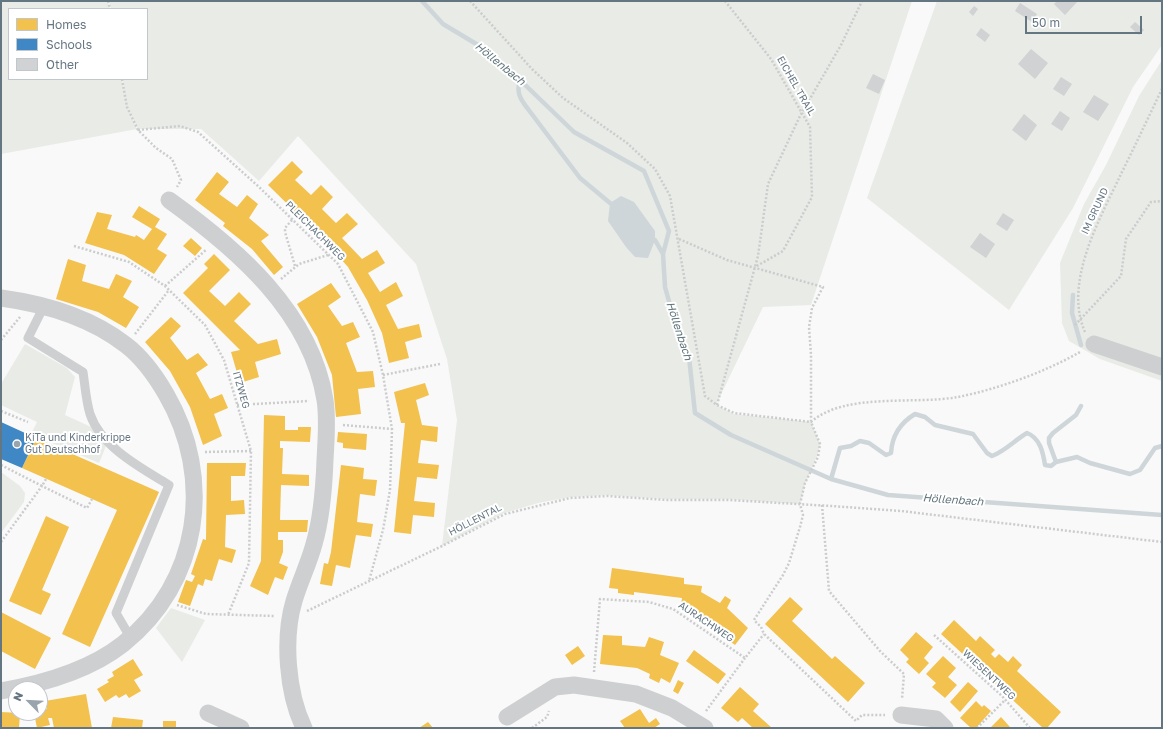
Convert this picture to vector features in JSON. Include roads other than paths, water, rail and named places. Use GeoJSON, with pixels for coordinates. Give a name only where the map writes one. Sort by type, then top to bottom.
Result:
{"type":"FeatureCollection","features":[{"type":"Feature","properties":{"kind":"street"},"geometry":{"type":"LineString","coordinates":[[169,200],[225,243],[265,281],[284,306],[308,349],[318,375],[325,400],[326,423],[322,505],[317,534],[290,616],[289,669],[294,696],[304,728]]}},
{"type":"Feature","properties":{"kind":"street"},"geometry":{"type":"LineString","coordinates":[[1,298],[37,304],[68,314],[107,332],[142,359],[157,378],[175,409],[191,452],[193,467],[194,514],[184,559],[164,601],[130,638],[102,658],[58,677],[1,691]]}},
{"type":"Feature","properties":{"kind":"street"},"geometry":{"type":"LineString","coordinates":[[1094,344],[1162,367]]}},
{"type":"Feature","properties":{"kind":"street"},"geometry":{"type":"LineString","coordinates":[[507,717],[555,687],[574,684],[636,694],[672,708],[706,728]]}},
{"type":"Feature","properties":{"kind":"street"},"geometry":{"type":"LineString","coordinates":[[208,713],[241,728]]}},
{"type":"Feature","properties":{"kind":"street"},"geometry":{"type":"LineString","coordinates":[[901,715],[936,719],[946,728]]}},
{"type":"Feature","properties":{"kind":"lane"},"geometry":{"type":"LineString","coordinates":[[37,304],[28,338],[83,372],[90,413],[95,426],[117,451],[169,485],[116,613],[130,638]]}},
{"type":"Feature","properties":{"kind":"waterway","name":"Höllenbach"},"geometry":{"type":"LineString","coordinates":[[422,1],[443,24],[483,48],[520,80],[574,132],[644,171],[669,231],[663,254],[665,287],[679,337],[689,357],[695,413],[731,435],[831,479],[888,495],[1162,515]]}},
{"type":"Feature","properties":{"kind":"waterway"},"geometry":{"type":"LineString","coordinates":[[520,80],[518,88],[521,99],[525,105],[580,178],[610,203]]}},
{"type":"Feature","properties":{"kind":"waterway"},"geometry":{"type":"LineString","coordinates":[[655,240],[663,254]]}},
{"type":"Feature","properties":{"kind":"waterway"},"geometry":{"type":"LineString","coordinates":[[1073,295],[1072,313],[1081,345]]}},
{"type":"Feature","properties":{"kind":"waterway"},"geometry":{"type":"LineString","coordinates":[[1056,462],[1049,443],[1049,438],[1053,433],[1076,415],[1081,406]]}},
{"type":"Feature","properties":{"kind":"waterway"},"geometry":{"type":"LineString","coordinates":[[831,479],[840,448],[851,446],[860,441],[869,443],[886,455],[891,453],[893,441],[898,430],[905,421],[915,414],[925,417],[935,425],[973,434],[987,453],[992,456],[1027,433],[1038,442],[1042,450],[1045,465],[1051,466],[1056,462],[1077,457],[1090,463],[1130,474],[1140,470],[1155,448],[1162,446]]}},
{"type":"Feature","properties":{"kind":"place","name":"KiTa und Kinderkrippe Gut Deutschhof"},"geometry":{"type":"Point","coordinates":[17,444]}}]}
